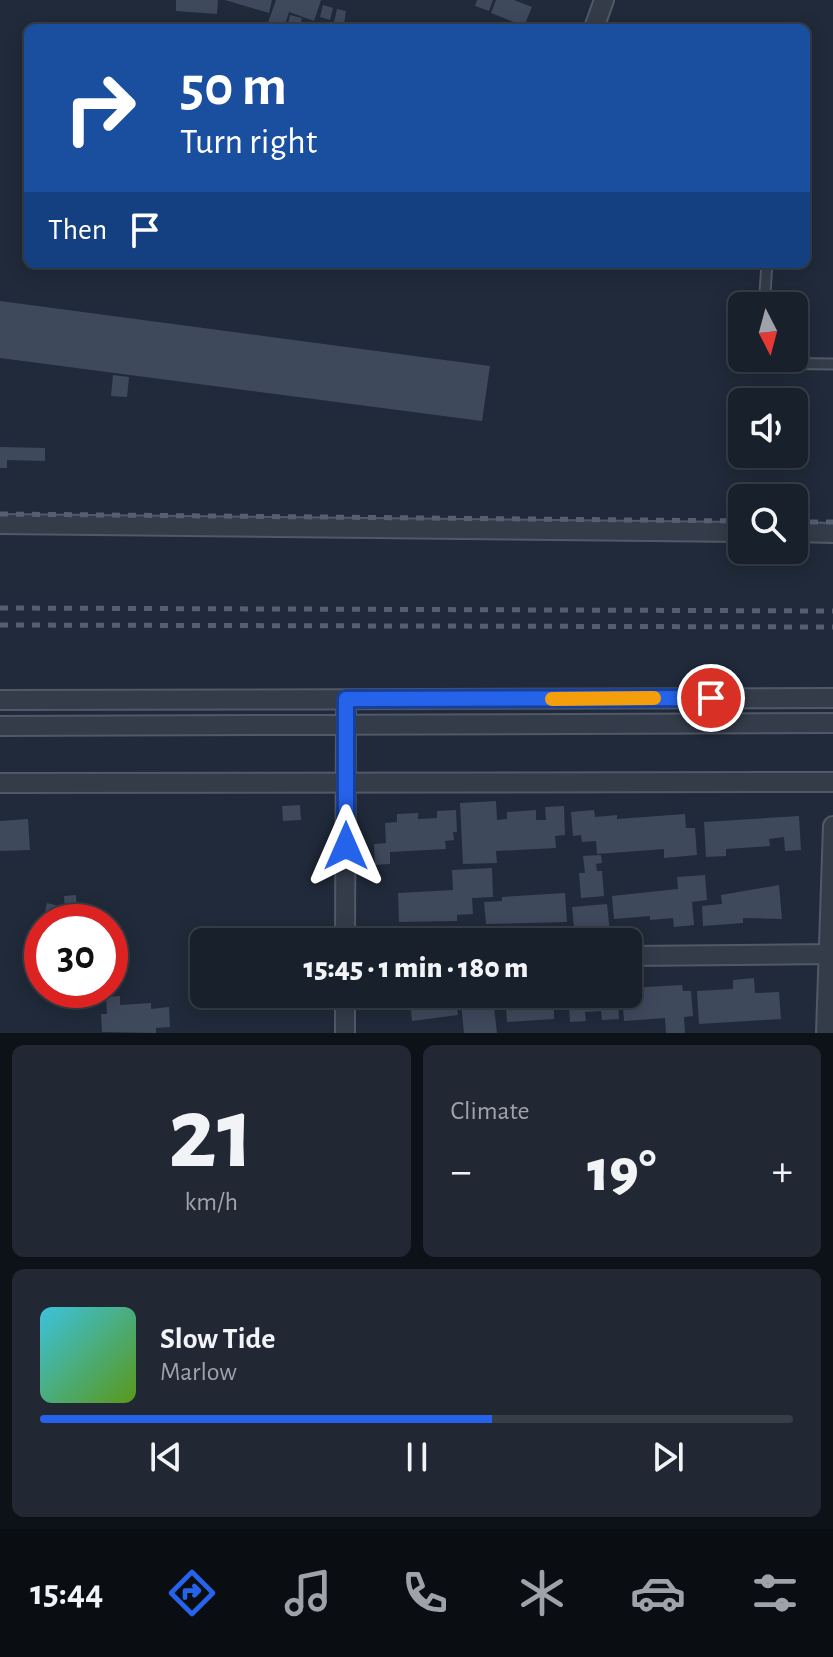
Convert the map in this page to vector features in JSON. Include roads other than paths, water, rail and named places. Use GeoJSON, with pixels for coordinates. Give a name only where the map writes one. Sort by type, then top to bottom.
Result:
{"type":"FeatureCollection","features":[{"type":"Feature","properties":{"kind":"street"},"geometry":{"type":"LineString","coordinates":[[595,24],[604,0]]}},
{"type":"Feature","properties":{"kind":"street"},"geometry":{"type":"LineString","coordinates":[[0,524],[728,532]]}},
{"type":"Feature","properties":{"kind":"street"},"geometry":{"type":"LineString","coordinates":[[808,532],[833,533]]}},
{"type":"Feature","properties":{"kind":"street"},"geometry":{"type":"LineString","coordinates":[[0,700],[833,698]]}},
{"type":"Feature","properties":{"kind":"street"},"geometry":{"type":"LineString","coordinates":[[345,928],[346,699]]}},
{"type":"Feature","properties":{"kind":"street"},"geometry":{"type":"LineString","coordinates":[[0,726],[833,723]]}},
{"type":"Feature","properties":{"kind":"street"},"geometry":{"type":"LineString","coordinates":[[0,783],[833,782]]}},
{"type":"Feature","properties":{"kind":"street"},"geometry":{"type":"LineString","coordinates":[[826,1033],[833,826]]}},
{"type":"Feature","properties":{"kind":"street"},"geometry":{"type":"LineString","coordinates":[[642,956],[829,954]]}},
{"type":"Feature","properties":{"kind":"street"},"geometry":{"type":"LineString","coordinates":[[345,1008],[345,1033]]}},
{"type":"Feature","properties":{"kind":"lane"},"geometry":{"type":"LineString","coordinates":[[765,292],[767,268]]}},
{"type":"Feature","properties":{"kind":"lane"},"geometry":{"type":"LineString","coordinates":[[808,364],[833,364]]}},
{"type":"Feature","properties":{"kind":"railway"},"geometry":{"type":"LineString","coordinates":[[0,514],[728,521]]}},
{"type":"Feature","properties":{"kind":"railway"},"geometry":{"type":"LineString","coordinates":[[808,522],[833,522]]}},
{"type":"Feature","properties":{"kind":"railway"},"geometry":{"type":"LineString","coordinates":[[0,608],[833,611]]}},
{"type":"Feature","properties":{"kind":"railway"},"geometry":{"type":"LineString","coordinates":[[0,625],[833,627]]}}]}
